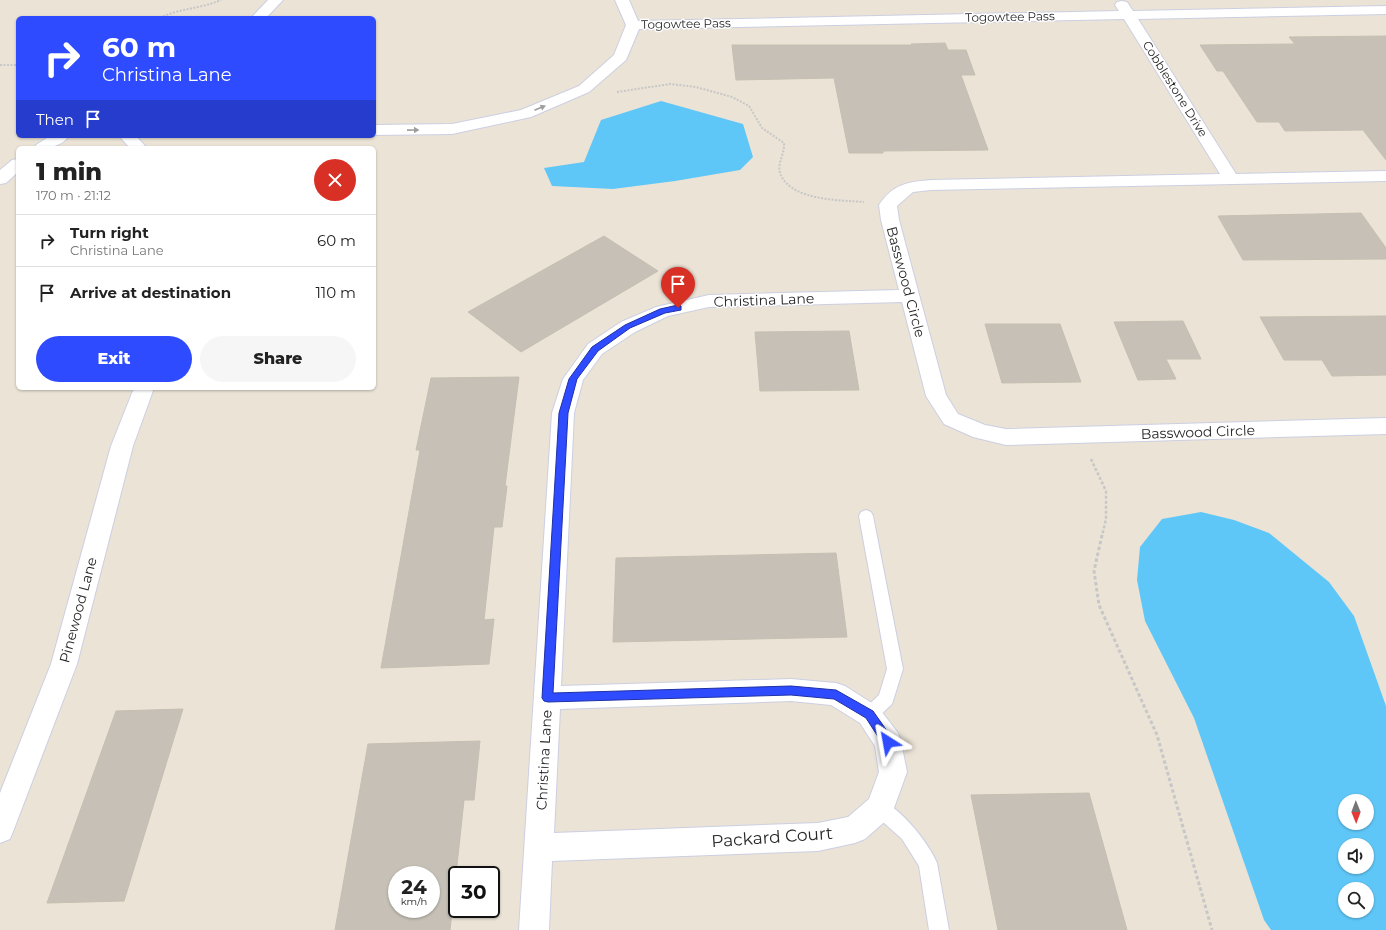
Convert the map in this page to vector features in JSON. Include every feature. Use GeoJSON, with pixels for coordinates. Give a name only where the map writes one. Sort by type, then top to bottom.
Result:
{"type":"FeatureCollection","features":[{"type":"Feature","properties":{"kind":"street"},"geometry":{"type":"LineString","coordinates":[[260,16],[276,0]]}},
{"type":"Feature","properties":{"kind":"street"},"geometry":{"type":"LineString","coordinates":[[376,130],[452,129],[525,114],[584,89],[621,58],[633,25],[622,0]]}},
{"type":"Feature","properties":{"kind":"street","name":"Cobblestone Drive"},"geometry":{"type":"LineString","coordinates":[[1119,0],[1231,179]]}},
{"type":"Feature","properties":{"kind":"street","name":"Togowtee Pass"},"geometry":{"type":"LineString","coordinates":[[633,25],[1386,10]]}},
{"type":"Feature","properties":{"kind":"street"},"geometry":{"type":"LineString","coordinates":[[45,146],[58,138]]}},
{"type":"Feature","properties":{"kind":"street"},"geometry":{"type":"LineString","coordinates":[[130,138],[136,146]]}},
{"type":"Feature","properties":{"kind":"street"},"geometry":{"type":"LineString","coordinates":[[0,179],[16,166]]}},
{"type":"Feature","properties":{"kind":"street"},"geometry":{"type":"LineString","coordinates":[[888,205],[897,194],[908,186],[931,184],[1386,176]]}},
{"type":"Feature","properties":{"kind":"street","name":"Basswood Circle"},"geometry":{"type":"LineString","coordinates":[[888,205],[890,220],[936,396],[951,419],[982,432],[1006,437],[1386,426]]}},
{"type":"Feature","properties":{"kind":"street","name":"Christina Lane"},"geometry":{"type":"LineString","coordinates":[[534,930],[564,413],[573,379],[595,349],[628,327],[663,311],[709,301],[910,296]]}},
{"type":"Feature","properties":{"kind":"street","name":"Pinewood Lane"},"geometry":{"type":"LineString","coordinates":[[0,829],[64,664],[122,446],[143,390]]}},
{"type":"Feature","properties":{"kind":"street"},"geometry":{"type":"LineString","coordinates":[[548,698],[791,690],[836,694],[869,715],[888,742],[892,772],[880,808]]}},
{"type":"Feature","properties":{"kind":"street","name":"Packard Court"},"geometry":{"type":"LineString","coordinates":[[539,848],[818,837],[855,829],[880,808]]}},
{"type":"Feature","properties":{"kind":"lane"},"geometry":{"type":"LineString","coordinates":[[866,516],[895,669],[886,699],[869,715]]}},
{"type":"Feature","properties":{"kind":"lane"},"geometry":{"type":"LineString","coordinates":[[880,808],[908,833],[928,864],[939,930]]}},
{"type":"Feature","properties":{"kind":"path"},"geometry":{"type":"LineString","coordinates":[[164,16],[175,11],[202,6],[221,0]]}},
{"type":"Feature","properties":{"kind":"path"},"geometry":{"type":"LineString","coordinates":[[0,65],[16,65]]}},
{"type":"Feature","properties":{"kind":"path"},"geometry":{"type":"LineString","coordinates":[[584,89],[607,93],[670,84],[696,87],[732,97],[749,106],[762,128],[784,143],[785,150],[780,172],[785,183],[795,191],[811,196],[888,205]]}},
{"type":"Feature","properties":{"kind":"path"},"geometry":{"type":"LineString","coordinates":[[1080,435],[1106,491],[1106,519],[1094,571],[1099,605],[1157,735],[1212,930]]}},
{"type":"Feature","properties":{"kind":"water"},"geometry":{"type":"Polygon","coordinates":[[[661,101],[743,124],[753,157],[740,170],[675,181],[613,189],[552,186],[544,168],[584,162],[601,120],[661,101]]]}},
{"type":"Feature","properties":{"kind":"water"},"geometry":{"type":"Polygon","coordinates":[[[1201,512],[1234,520],[1269,533],[1329,582],[1354,616],[1386,706],[1386,930],[1271,930],[1264,920],[1194,718],[1145,621],[1137,580],[1140,547],[1162,519],[1201,512]]]}},
{"type":"Feature","properties":{"kind":"building"},"geometry":{"type":"Polygon","coordinates":[[[1386,36],[1386,160],[1363,130],[1285,131],[1279,122],[1257,122],[1223,71],[1217,71],[1200,45],[1295,44],[1289,37],[1386,36]]]}},
{"type":"Feature","properties":{"kind":"building"},"geometry":{"type":"Polygon","coordinates":[[[945,43],[948,50],[966,50],[975,75],[961,75],[988,150],[883,151],[883,153],[849,153],[834,78],[736,80],[732,45],[912,45],[911,44],[945,43]]]}},
{"type":"Feature","properties":{"kind":"building"},"geometry":{"type":"Polygon","coordinates":[[[1361,213],[1386,248],[1386,259],[1243,260],[1218,216],[1361,213]]]}},
{"type":"Feature","properties":{"kind":"building"},"geometry":{"type":"Polygon","coordinates":[[[604,236],[658,271],[521,352],[468,312],[604,236]]]}},
{"type":"Feature","properties":{"kind":"building"},"geometry":{"type":"Polygon","coordinates":[[[1386,316],[1386,375],[1332,376],[1322,360],[1284,360],[1260,317],[1386,316]]]}},
{"type":"Feature","properties":{"kind":"building"},"geometry":{"type":"Polygon","coordinates":[[[1183,321],[1201,359],[1166,359],[1176,379],[1138,380],[1114,322],[1183,321]]]}},
{"type":"Feature","properties":{"kind":"building"},"geometry":{"type":"Polygon","coordinates":[[[985,324],[1060,324],[1081,382],[1002,383],[985,324]]]}},
{"type":"Feature","properties":{"kind":"building"},"geometry":{"type":"Polygon","coordinates":[[[849,331],[859,390],[760,391],[755,332],[849,331]]]}},
{"type":"Feature","properties":{"kind":"building"},"geometry":{"type":"Polygon","coordinates":[[[519,377],[505,486],[507,486],[502,527],[494,527],[484,620],[494,619],[489,664],[381,668],[420,450],[416,450],[431,378],[519,377]]]}},
{"type":"Feature","properties":{"kind":"building"},"geometry":{"type":"Polygon","coordinates":[[[836,553],[847,637],[613,642],[616,558],[836,553]]]}},
{"type":"Feature","properties":{"kind":"building"},"geometry":{"type":"Polygon","coordinates":[[[183,709],[124,901],[47,903],[116,711],[183,709]]]}},
{"type":"Feature","properties":{"kind":"building"},"geometry":{"type":"Polygon","coordinates":[[[480,741],[474,800],[464,800],[457,866],[448,866],[448,918],[451,918],[450,930],[335,930],[368,744],[480,741]]]}},
{"type":"Feature","properties":{"kind":"building"},"geometry":{"type":"Polygon","coordinates":[[[1089,793],[1127,930],[998,930],[971,795],[1089,793]]]}},
{"type":"Feature","properties":{"kind":"route"},"geometry":{"type":"LineString","coordinates":[[678,308],[663,311],[628,327],[595,349],[573,379],[564,413],[548,698],[791,690],[836,694],[869,715],[888,742]]}}]}
